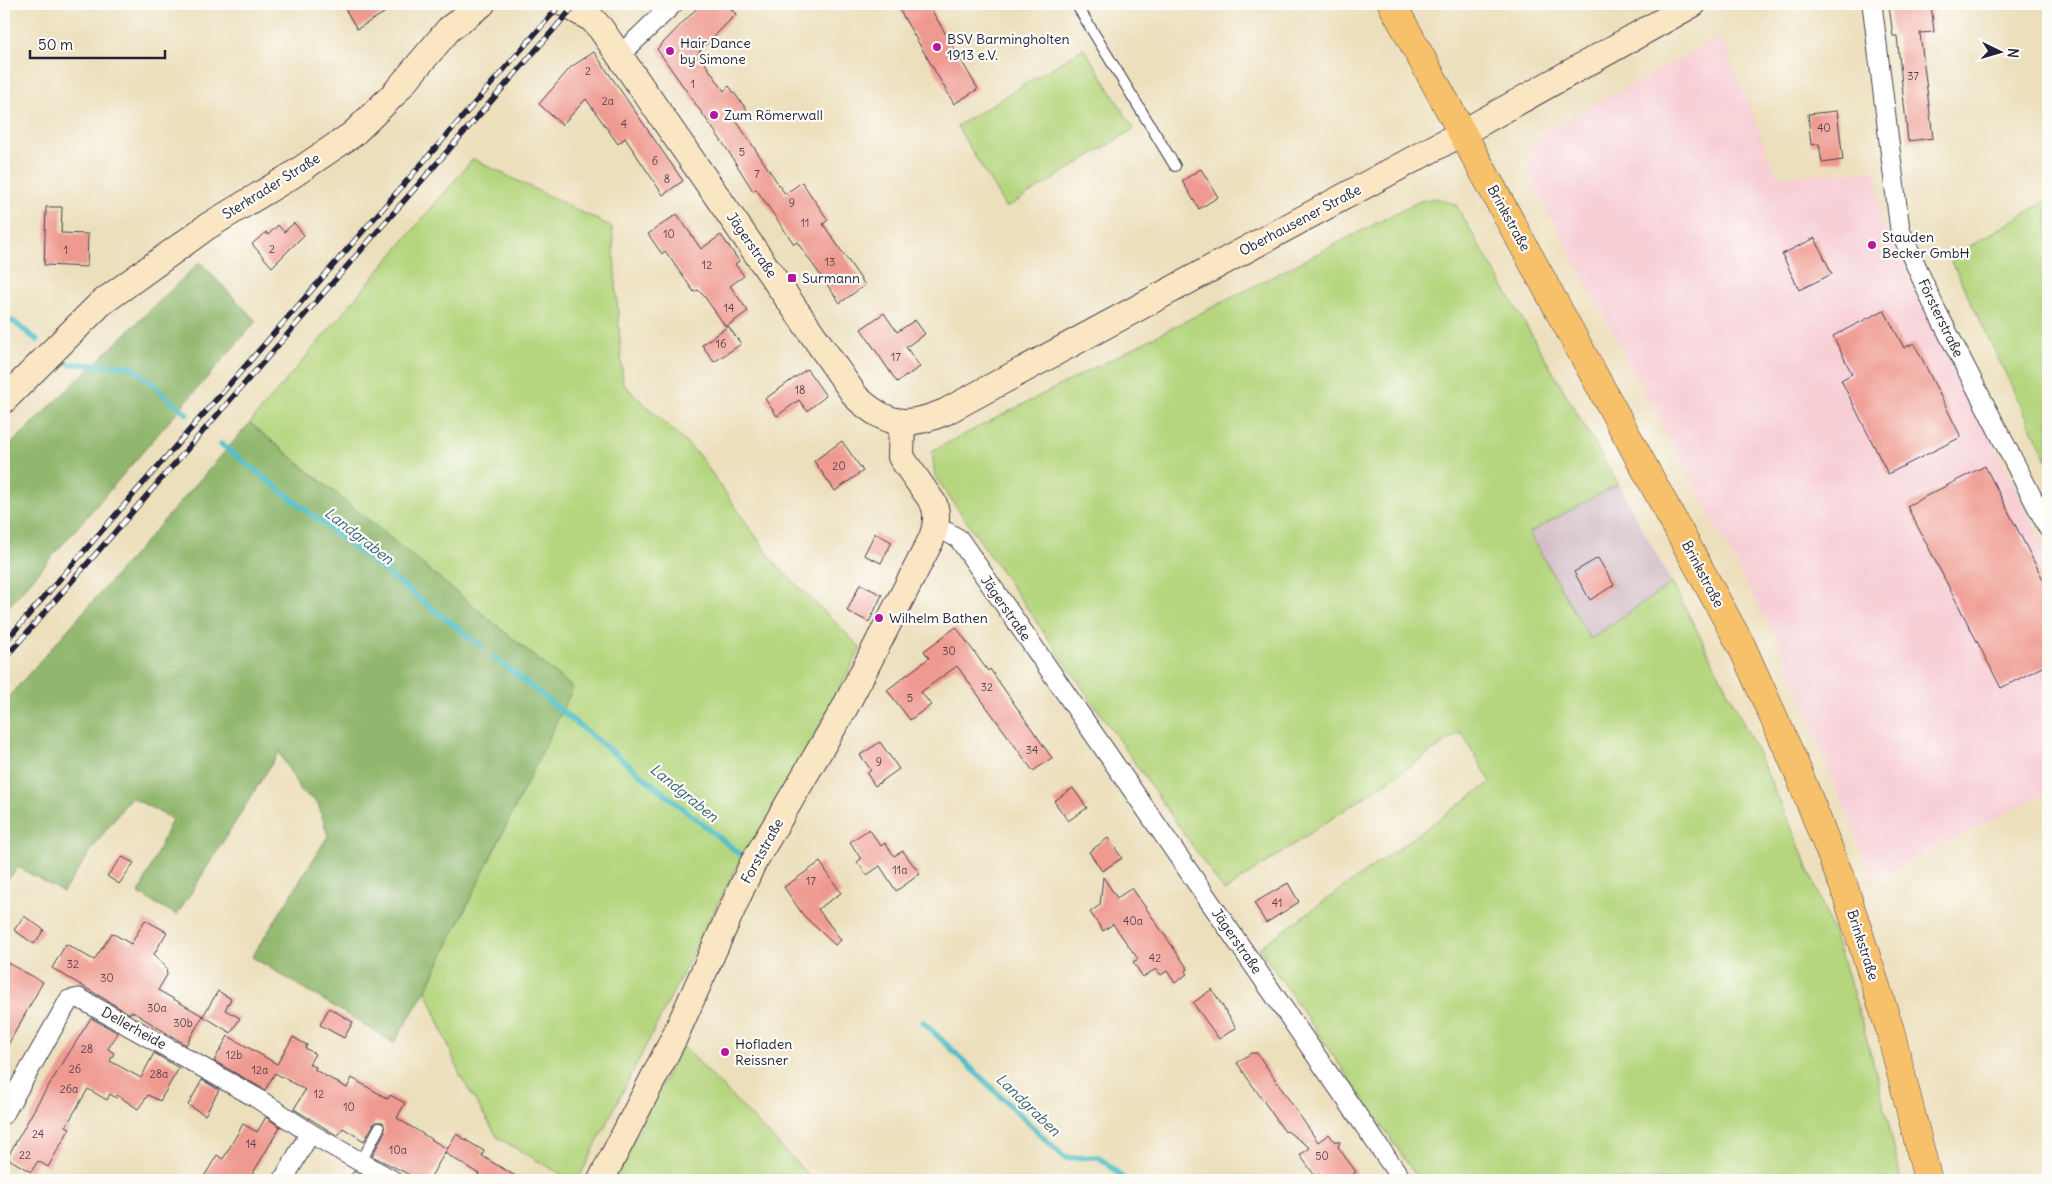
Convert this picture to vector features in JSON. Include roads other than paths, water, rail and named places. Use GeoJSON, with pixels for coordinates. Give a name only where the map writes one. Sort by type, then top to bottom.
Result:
{"type":"FeatureCollection","features":[{"type":"Feature","properties":{"kind":"main road","name":"Sterkrader Straße"},"geometry":{"type":"LineString","coordinates":[[4,400],[100,304],[185,243],[353,134],[394,94],[448,29],[482,4]]}},
{"type":"Feature","properties":{"kind":"main road"},"geometry":{"type":"LineString","coordinates":[[565,4],[592,19],[619,56]]}},
{"type":"Feature","properties":{"kind":"main road","name":"Brinkstraße"},"geometry":{"type":"LineString","coordinates":[[1392,4],[1742,647],[1796,767],[1844,887],[1890,1030],[1928,1180]]}},
{"type":"Feature","properties":{"kind":"main road","name":"Oberhausener Straße"},"geometry":{"type":"LineString","coordinates":[[902,424],[928,420],[945,412],[1462,132],[1693,4]]}},
{"type":"Feature","properties":{"kind":"main road","name":"Jägerstraße"},"geometry":{"type":"LineString","coordinates":[[619,56],[856,397],[876,413],[902,424]]}},
{"type":"Feature","properties":{"kind":"main road"},"geometry":{"type":"LineString","coordinates":[[902,424],[901,457],[934,504],[937,512],[935,529]]}},
{"type":"Feature","properties":{"kind":"main road","name":"Forststraße"},"geometry":{"type":"LineString","coordinates":[[601,1180],[674,1038],[752,865],[844,709],[935,529]]}},
{"type":"Feature","properties":{"kind":"street"},"geometry":{"type":"LineString","coordinates":[[619,56],[673,4]]}},
{"type":"Feature","properties":{"kind":"street","name":"Försterstraße"},"geometry":{"type":"LineString","coordinates":[[1872,4],[1900,230],[1934,306],[2048,528]]}},
{"type":"Feature","properties":{"kind":"street","name":"Jägerstraße"},"geometry":{"type":"LineString","coordinates":[[935,529],[947,532],[959,540],[1402,1180]]}},
{"type":"Feature","properties":{"kind":"street","name":"Dellerheide"},"geometry":{"type":"LineString","coordinates":[[4,1114],[68,1000],[79,998],[255,1097],[310,1133],[392,1180]]}},
{"type":"Feature","properties":{"kind":"street"},"geometry":{"type":"LineString","coordinates":[[282,1180],[310,1133]]}},
{"type":"Feature","properties":{"kind":"lane"},"geometry":{"type":"LineString","coordinates":[[1076,4],[1175,166]]}},
{"type":"Feature","properties":{"kind":"lane"},"geometry":{"type":"LineString","coordinates":[[361,1162],[379,1128]]}},
{"type":"Feature","properties":{"kind":"waterway","name":"Landgraben"},"geometry":{"type":"LineString","coordinates":[[4,319],[14,322],[37,340]]}},
{"type":"Feature","properties":{"kind":"waterway","name":"Landgraben"},"geometry":{"type":"LineString","coordinates":[[69,364],[131,366],[187,414]]}},
{"type":"Feature","properties":{"kind":"waterway","name":"Landgraben"},"geometry":{"type":"LineString","coordinates":[[221,444],[482,647]]}},
{"type":"Feature","properties":{"kind":"waterway","name":"Landgraben"},"geometry":{"type":"LineString","coordinates":[[494,657],[741,855]]}},
{"type":"Feature","properties":{"kind":"waterway","name":"Landgraben"},"geometry":{"type":"LineString","coordinates":[[923,1022],[1065,1158],[1099,1157],[1126,1180]]}},
{"type":"Feature","properties":{"kind":"railway"},"geometry":{"type":"LineString","coordinates":[[4,643],[561,4]]}},
{"type":"Feature","properties":{"kind":"railway"},"geometry":{"type":"LineString","coordinates":[[4,659],[576,4]]}},
{"type":"Feature","properties":{"kind":"place","name":"BSV Barmingholten 1913 e.V."},"geometry":{"type":"Point","coordinates":[937,47]}},
{"type":"Feature","properties":{"kind":"place","name":"Hair Dance by Simone"},"geometry":{"type":"Point","coordinates":[670,51]}},
{"type":"Feature","properties":{"kind":"place","name":"Zum Römerwall"},"geometry":{"type":"Point","coordinates":[714,115]}},
{"type":"Feature","properties":{"kind":"place","name":"Stauden Becker GmbH"},"geometry":{"type":"Point","coordinates":[1872,245]}},
{"type":"Feature","properties":{"kind":"place","name":"Surmann"},"geometry":{"type":"Point","coordinates":[792,278]}},
{"type":"Feature","properties":{"kind":"place","name":"Wilhelm Bathen"},"geometry":{"type":"Point","coordinates":[879,618]}},
{"type":"Feature","properties":{"kind":"place","name":"Hofladen Reissner"},"geometry":{"type":"Point","coordinates":[725,1052]}}]}
